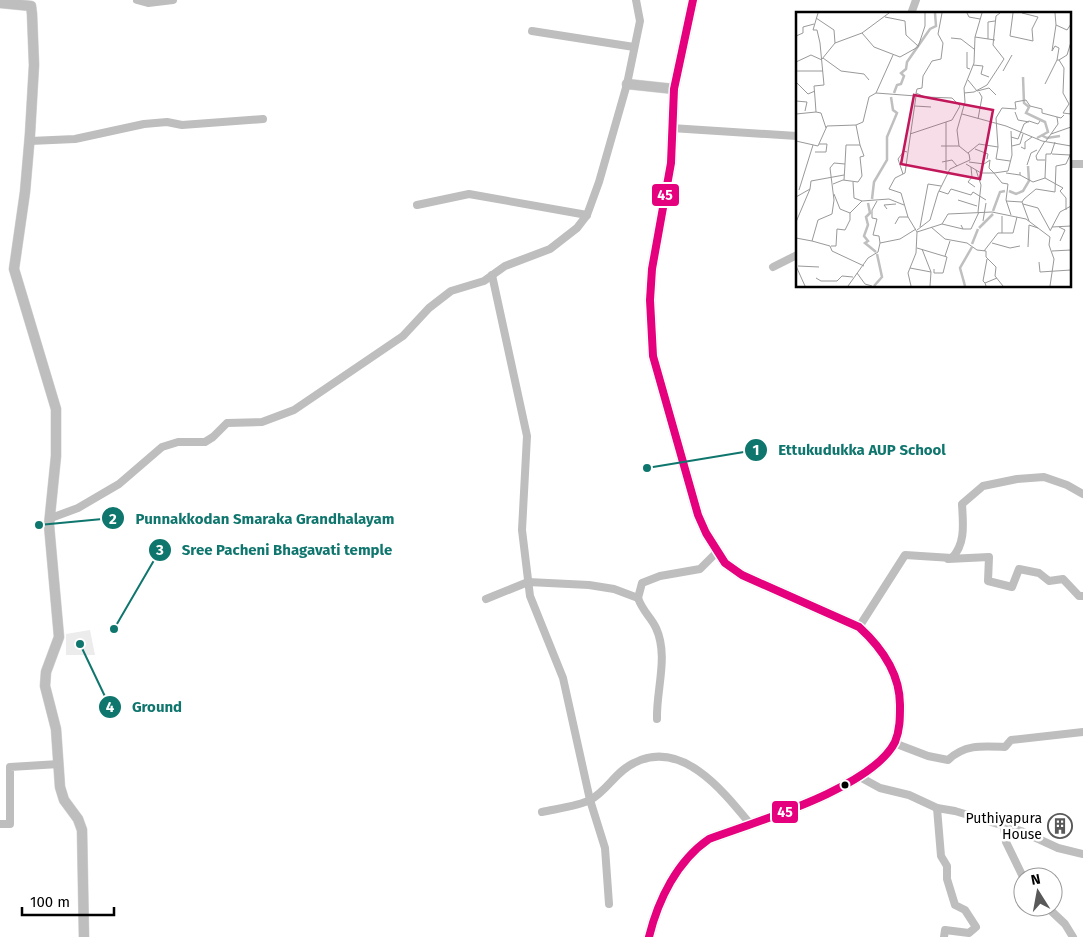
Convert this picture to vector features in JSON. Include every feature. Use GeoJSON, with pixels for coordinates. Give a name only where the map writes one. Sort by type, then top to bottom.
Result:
{"type":"FeatureCollection","features":[{"type":"Feature","properties":{"kind":"main road"},"geometry":{"type":"LineString","coordinates":[[649,937],[669,885],[695,849],[709,839],[751,825],[819,798],[858,776],[884,757],[894,743],[899,731],[900,699],[895,674],[872,638],[859,627],[742,575],[725,564],[717,552],[698,515],[653,356],[650,300],[652,269],[670,164],[674,89],[693,0]]}},
{"type":"Feature","properties":{"kind":"main road"},"geometry":{"type":"LineString","coordinates":[[0,3],[30,3],[34,65],[30,141],[26,192],[14,269],[56,409],[56,456],[49,525],[59,637],[46,672],[45,686],[56,729],[62,794],[78,819],[82,830],[84,937]]}},
{"type":"Feature","properties":{"kind":"main road"},"geometry":{"type":"LineString","coordinates":[[627,84],[674,89]]}},
{"type":"Feature","properties":{"kind":"street"},"geometry":{"type":"LineString","coordinates":[[136,0],[148,3],[173,0]]}},
{"type":"Feature","properties":{"kind":"street"},"geometry":{"type":"LineString","coordinates":[[51,518],[78,508],[118,484],[162,447],[178,442],[199,443],[213,437],[227,422],[262,422],[294,410],[403,336],[429,308],[451,291],[484,281],[505,266],[550,249],[577,228],[587,215],[599,182],[627,84],[640,21],[636,0]]}},
{"type":"Feature","properties":{"kind":"street"},"geometry":{"type":"LineString","coordinates":[[912,12],[916,0]]}},
{"type":"Feature","properties":{"kind":"street"},"geometry":{"type":"LineString","coordinates":[[532,31],[634,47]]}},
{"type":"Feature","properties":{"kind":"street"},"geometry":{"type":"LineString","coordinates":[[30,141],[75,139],[144,124],[167,122],[182,125],[263,119]]}},
{"type":"Feature","properties":{"kind":"street"},"geometry":{"type":"LineString","coordinates":[[671,128],[796,136]]}},
{"type":"Feature","properties":{"kind":"street"},"geometry":{"type":"LineString","coordinates":[[1070,164],[1083,164]]}},
{"type":"Feature","properties":{"kind":"street"},"geometry":{"type":"LineString","coordinates":[[417,206],[469,194],[587,215]]}},
{"type":"Feature","properties":{"kind":"street"},"geometry":{"type":"LineString","coordinates":[[773,267],[796,256]]}},
{"type":"Feature","properties":{"kind":"street"},"geometry":{"type":"LineString","coordinates":[[492,276],[527,436],[522,530],[530,596],[563,678],[590,800],[605,848],[609,904]]}},
{"type":"Feature","properties":{"kind":"street"},"geometry":{"type":"LineString","coordinates":[[939,559],[952,558],[957,553],[964,534],[962,504],[982,486],[1044,477],[1067,485],[1083,494]]}},
{"type":"Feature","properties":{"kind":"street"},"geometry":{"type":"LineString","coordinates":[[657,719],[661,647],[656,628],[643,612],[638,598],[642,583],[660,576],[700,569],[717,552]]}},
{"type":"Feature","properties":{"kind":"street"},"geometry":{"type":"LineString","coordinates":[[859,627],[905,555],[939,559],[989,557],[988,581],[1012,587],[1019,569],[1039,573],[1048,581],[1063,579],[1079,596],[1083,596]]}},
{"type":"Feature","properties":{"kind":"street"},"geometry":{"type":"LineString","coordinates":[[486,600],[528,582],[589,585],[614,589],[638,598]]}},
{"type":"Feature","properties":{"kind":"street"},"geometry":{"type":"LineString","coordinates":[[894,743],[928,756],[948,760],[958,750],[978,746],[1005,747],[1011,740],[1083,732]]}},
{"type":"Feature","properties":{"kind":"street"},"geometry":{"type":"LineString","coordinates":[[542,812],[590,800],[633,763],[647,758],[662,756],[689,764],[717,786],[751,825]]}},
{"type":"Feature","properties":{"kind":"street"},"geometry":{"type":"LineString","coordinates":[[0,824],[10,824],[10,767],[58,764]]}},
{"type":"Feature","properties":{"kind":"street"},"geometry":{"type":"LineString","coordinates":[[858,776],[880,788],[909,796],[937,808],[955,810],[1021,831],[1058,848],[1083,854]]}},
{"type":"Feature","properties":{"kind":"street"},"geometry":{"type":"LineString","coordinates":[[937,808],[941,856],[947,866],[947,879],[952,896],[955,905],[966,910],[976,927],[969,933],[944,930],[944,937]]}},
{"type":"Feature","properties":{"kind":"street"},"geometry":{"type":"LineString","coordinates":[[1004,826],[1006,842],[1018,867]]}},
{"type":"Feature","properties":{"kind":"street"},"geometry":{"type":"LineString","coordinates":[[1058,917],[1065,924],[1073,937]]}},
{"type":"Feature","properties":{"kind":"shaded area"},"geometry":{"type":"Polygon","coordinates":[[[90,630],[95,655],[66,655],[66,634],[90,630]]]}},
{"type":"Feature","properties":{"kind":"transit line","name":"45"},"geometry":{"type":"LineString","coordinates":[[649,937],[658,909],[670,882],[687,858],[698,848],[709,839],[811,801],[863,774],[882,759],[895,742],[900,719],[897,683],[888,662],[875,643],[859,627],[742,575],[725,563],[706,533],[698,515],[653,356],[650,300],[652,269],[671,163],[674,89],[693,0]]}},
{"type":"Feature","properties":{"kind":"place","name":"Ettukudukka AUP School"},"geometry":{"type":"Point","coordinates":[647,468]}},
{"type":"Feature","properties":{"kind":"place","name":"Punnakkodan Smaraka Grandhalayam"},"geometry":{"type":"Point","coordinates":[39,525]}},
{"type":"Feature","properties":{"kind":"place","name":"Sree Pacheni Bhagavati temple"},"geometry":{"type":"Point","coordinates":[114,629]}},
{"type":"Feature","properties":{"kind":"place","name":"Ground"},"geometry":{"type":"Point","coordinates":[80,644]}},
{"type":"Feature","properties":{"kind":"place","name":"Puthiyapura House"},"geometry":{"type":"Point","coordinates":[1060,826]}}]}
